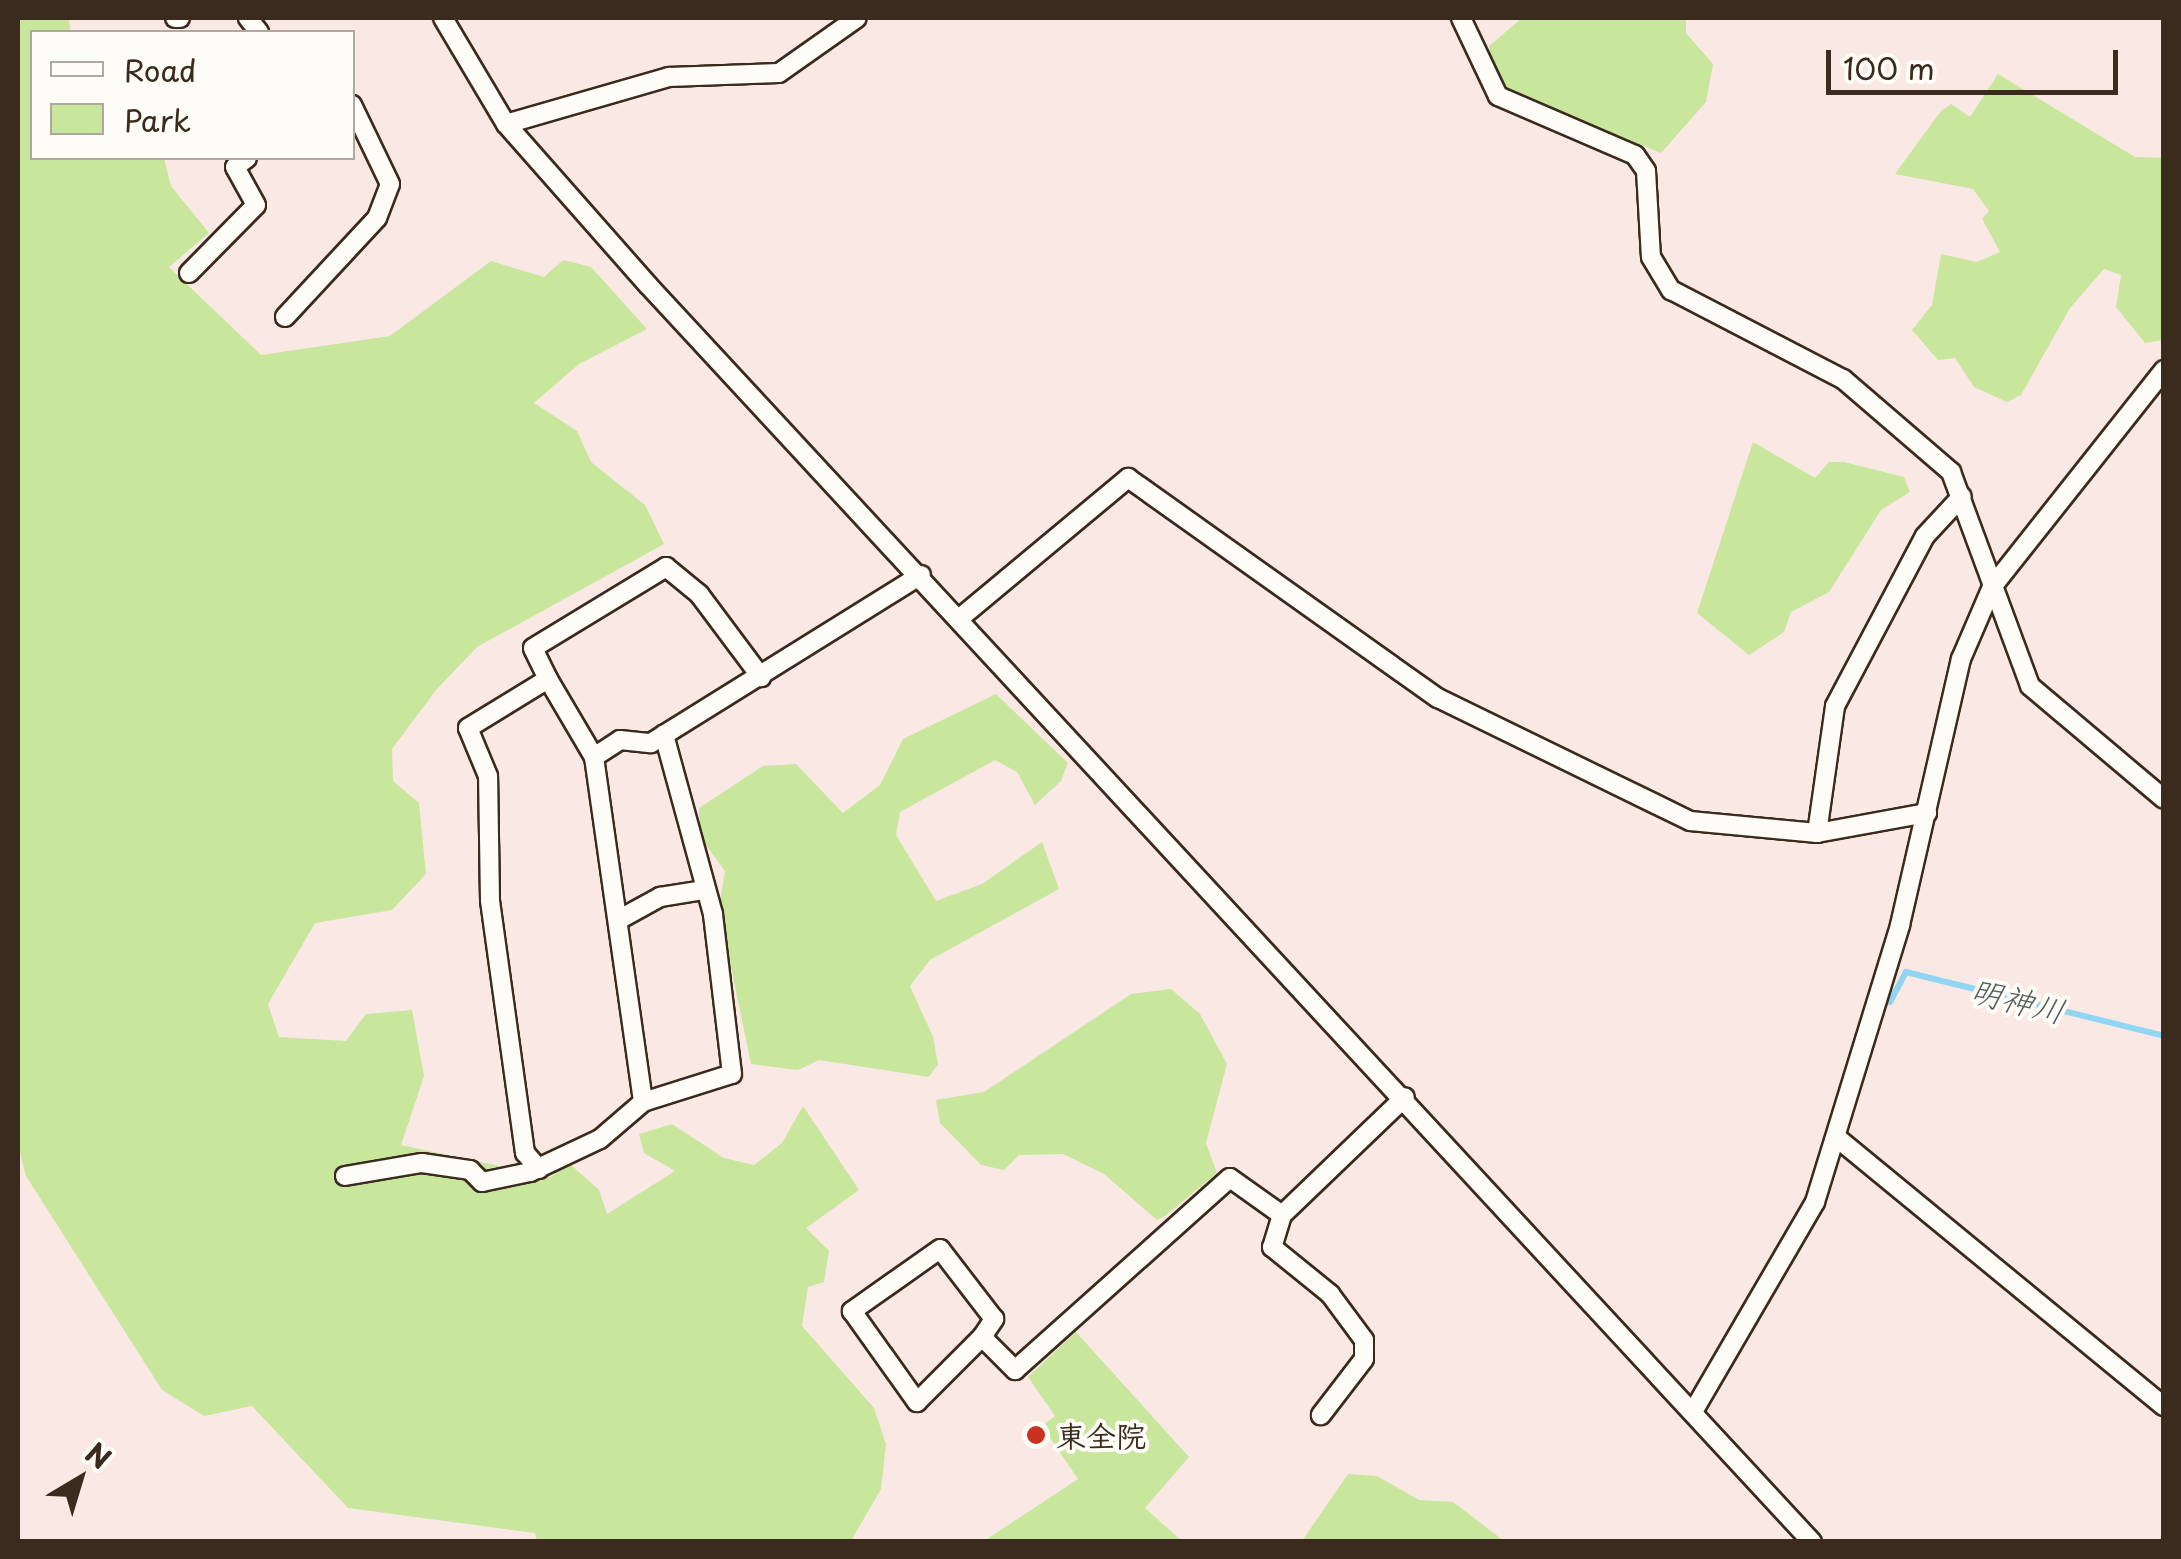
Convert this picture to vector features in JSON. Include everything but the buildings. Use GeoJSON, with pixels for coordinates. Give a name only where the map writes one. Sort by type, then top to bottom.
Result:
{"type":"FeatureCollection","features":[{"type":"Feature","properties":{"kind":"street"},"geometry":{"type":"LineString","coordinates":[[442,18],[506,124],[1812,1542]]}},
{"type":"Feature","properties":{"kind":"street"},"geometry":{"type":"LineString","coordinates":[[506,124],[669,77],[779,74],[856,18]]}},
{"type":"Feature","properties":{"kind":"street"},"geometry":{"type":"LineString","coordinates":[[1461,18],[1498,96],[1635,154],[1646,170],[1651,256],[1671,290],[1842,379],[1918,440],[1962,496],[2030,686],[2164,799]]}},
{"type":"Feature","properties":{"kind":"street"},"geometry":{"type":"LineString","coordinates":[[285,317],[377,218],[390,184],[355,110]]}},
{"type":"Feature","properties":{"kind":"street"},"geometry":{"type":"LineString","coordinates":[[189,273],[256,205],[235,167],[244,160]]}},
{"type":"Feature","properties":{"kind":"street"},"geometry":{"type":"LineString","coordinates":[[1694,1410],[1815,1202],[1927,813],[1961,659],[1992,586],[2164,370]]}},
{"type":"Feature","properties":{"kind":"street"},"geometry":{"type":"LineString","coordinates":[[960,618],[1128,478],[1463,712],[1690,821],[1817,833],[1927,813]]}},
{"type":"Feature","properties":{"kind":"street"},"geometry":{"type":"LineString","coordinates":[[1817,833],[1835,706],[1925,536],[1962,496]]}},
{"type":"Feature","properties":{"kind":"street"},"geometry":{"type":"LineString","coordinates":[[644,1102],[594,756],[533,648],[666,568],[699,594],[761,677]]}},
{"type":"Feature","properties":{"kind":"street"},"geometry":{"type":"LineString","coordinates":[[594,756],[620,740],[664,735],[921,574]]}},
{"type":"Feature","properties":{"kind":"street"},"geometry":{"type":"LineString","coordinates":[[539,1168],[525,1153],[490,900],[488,776],[468,728],[548,679]]}},
{"type":"Feature","properties":{"kind":"street"},"geometry":{"type":"LineString","coordinates":[[345,1176],[422,1163],[470,1170],[482,1182],[539,1168],[600,1139],[644,1102],[732,1074],[704,890],[664,735]]}},
{"type":"Feature","properties":{"kind":"street"},"geometry":{"type":"LineString","coordinates":[[620,920],[660,898],[704,890]]}},
{"type":"Feature","properties":{"kind":"street"},"geometry":{"type":"LineString","coordinates":[[1321,1415],[1364,1359],[1364,1340],[1330,1294],[1272,1247],[1282,1215],[1405,1097]]}},
{"type":"Feature","properties":{"kind":"street"},"geometry":{"type":"LineString","coordinates":[[1836,1137],[2164,1406]]}},
{"type":"Feature","properties":{"kind":"street"},"geometry":{"type":"LineString","coordinates":[[982,1337],[1015,1370],[1230,1178],[1282,1215]]}},
{"type":"Feature","properties":{"kind":"street"},"geometry":{"type":"LineString","coordinates":[[940,1250],[994,1319],[982,1337],[917,1402],[852,1311],[940,1250]]}},
{"type":"Feature","properties":{"kind":"green space"},"geometry":{"type":"Polygon","coordinates":[[[18,18],[69,18],[70,30],[30,30],[30,160],[164,160],[171,186],[209,233],[169,267],[261,355],[390,336],[491,261],[544,277],[563,260],[591,267],[647,329],[579,364],[534,403],[577,431],[591,462],[645,505],[664,544],[477,647],[436,690],[392,749],[393,781],[419,803],[426,874],[392,910],[315,923],[268,1004],[279,1037],[346,1041],[366,1014],[412,1010],[424,1076],[401,1145],[551,1177],[569,1163],[599,1190],[607,1214],[675,1171],[644,1153],[639,1134],[672,1124],[724,1158],[754,1165],[782,1143],[803,1106],[859,1190],[806,1228],[829,1251],[824,1282],[808,1287],[802,1326],[874,1408],[886,1444],[881,1489],[851,1541],[537,1541],[535,1533],[348,1508],[252,1406],[204,1416],[162,1390],[26,1176],[18,1145],[18,18]]]}},
{"type":"Feature","properties":{"kind":"green space"},"geometry":{"type":"Polygon","coordinates":[[[1522,18],[1686,18],[1686,33],[1713,64],[1706,102],[1661,153],[1553,109],[1506,111],[1494,99],[1489,46],[1522,18]]]}},
{"type":"Feature","properties":{"kind":"green space"},"geometry":{"type":"Polygon","coordinates":[[[1998,74],[2135,157],[2164,158],[2163,340],[2145,343],[2116,307],[2121,275],[2104,269],[2070,308],[2021,395],[2007,402],[1974,387],[1955,358],[1938,360],[1912,330],[1932,305],[1941,254],[1977,262],[2000,252],[1982,219],[1989,211],[1973,189],[1895,174],[1941,111],[1951,104],[1970,117],[1998,74]]]}},
{"type":"Feature","properties":{"kind":"green space"},"geometry":{"type":"Polygon","coordinates":[[[1753,442],[1815,478],[1829,462],[1844,462],[1904,477],[1910,492],[1881,510],[1829,592],[1791,612],[1784,632],[1749,655],[1697,613],[1753,442]]]}},
{"type":"Feature","properties":{"kind":"green space"},"geometry":{"type":"Polygon","coordinates":[[[996,694],[1068,763],[1061,781],[1035,805],[1017,772],[995,760],[900,812],[896,835],[936,901],[982,884],[1042,842],[1059,889],[930,960],[910,986],[933,1037],[938,1064],[929,1077],[819,1060],[798,1070],[751,1064],[719,909],[725,871],[700,837],[699,808],[763,766],[796,764],[843,813],[880,785],[903,739],[996,694]]]}},
{"type":"Feature","properties":{"kind":"green space"},"geometry":{"type":"Polygon","coordinates":[[[1171,989],[1200,1014],[1227,1064],[1206,1143],[1217,1173],[1165,1216],[1157,1220],[1104,1174],[1063,1154],[1019,1155],[1004,1170],[981,1165],[940,1123],[936,1100],[984,1092],[1131,994],[1171,989]]]}},
{"type":"Feature","properties":{"kind":"green space"},"geometry":{"type":"Polygon","coordinates":[[[1076,1332],[1189,1457],[1145,1508],[1182,1541],[984,1541],[1078,1479],[1042,1426],[1055,1416],[1028,1377],[1076,1332]]]}},
{"type":"Feature","properties":{"kind":"green space"},"geometry":{"type":"Polygon","coordinates":[[[1348,1474],[1377,1476],[1419,1500],[1453,1502],[1504,1541],[1302,1541],[1348,1474]]]}},
{"type":"Feature","properties":{"kind":"waterway","name":"明神川"},"geometry":{"type":"LineString","coordinates":[[1890,1002],[1906,972],[2164,1036]]}},
{"type":"Feature","properties":{"kind":"place","name":"東全院"},"geometry":{"type":"Point","coordinates":[1036,1435]}}]}
